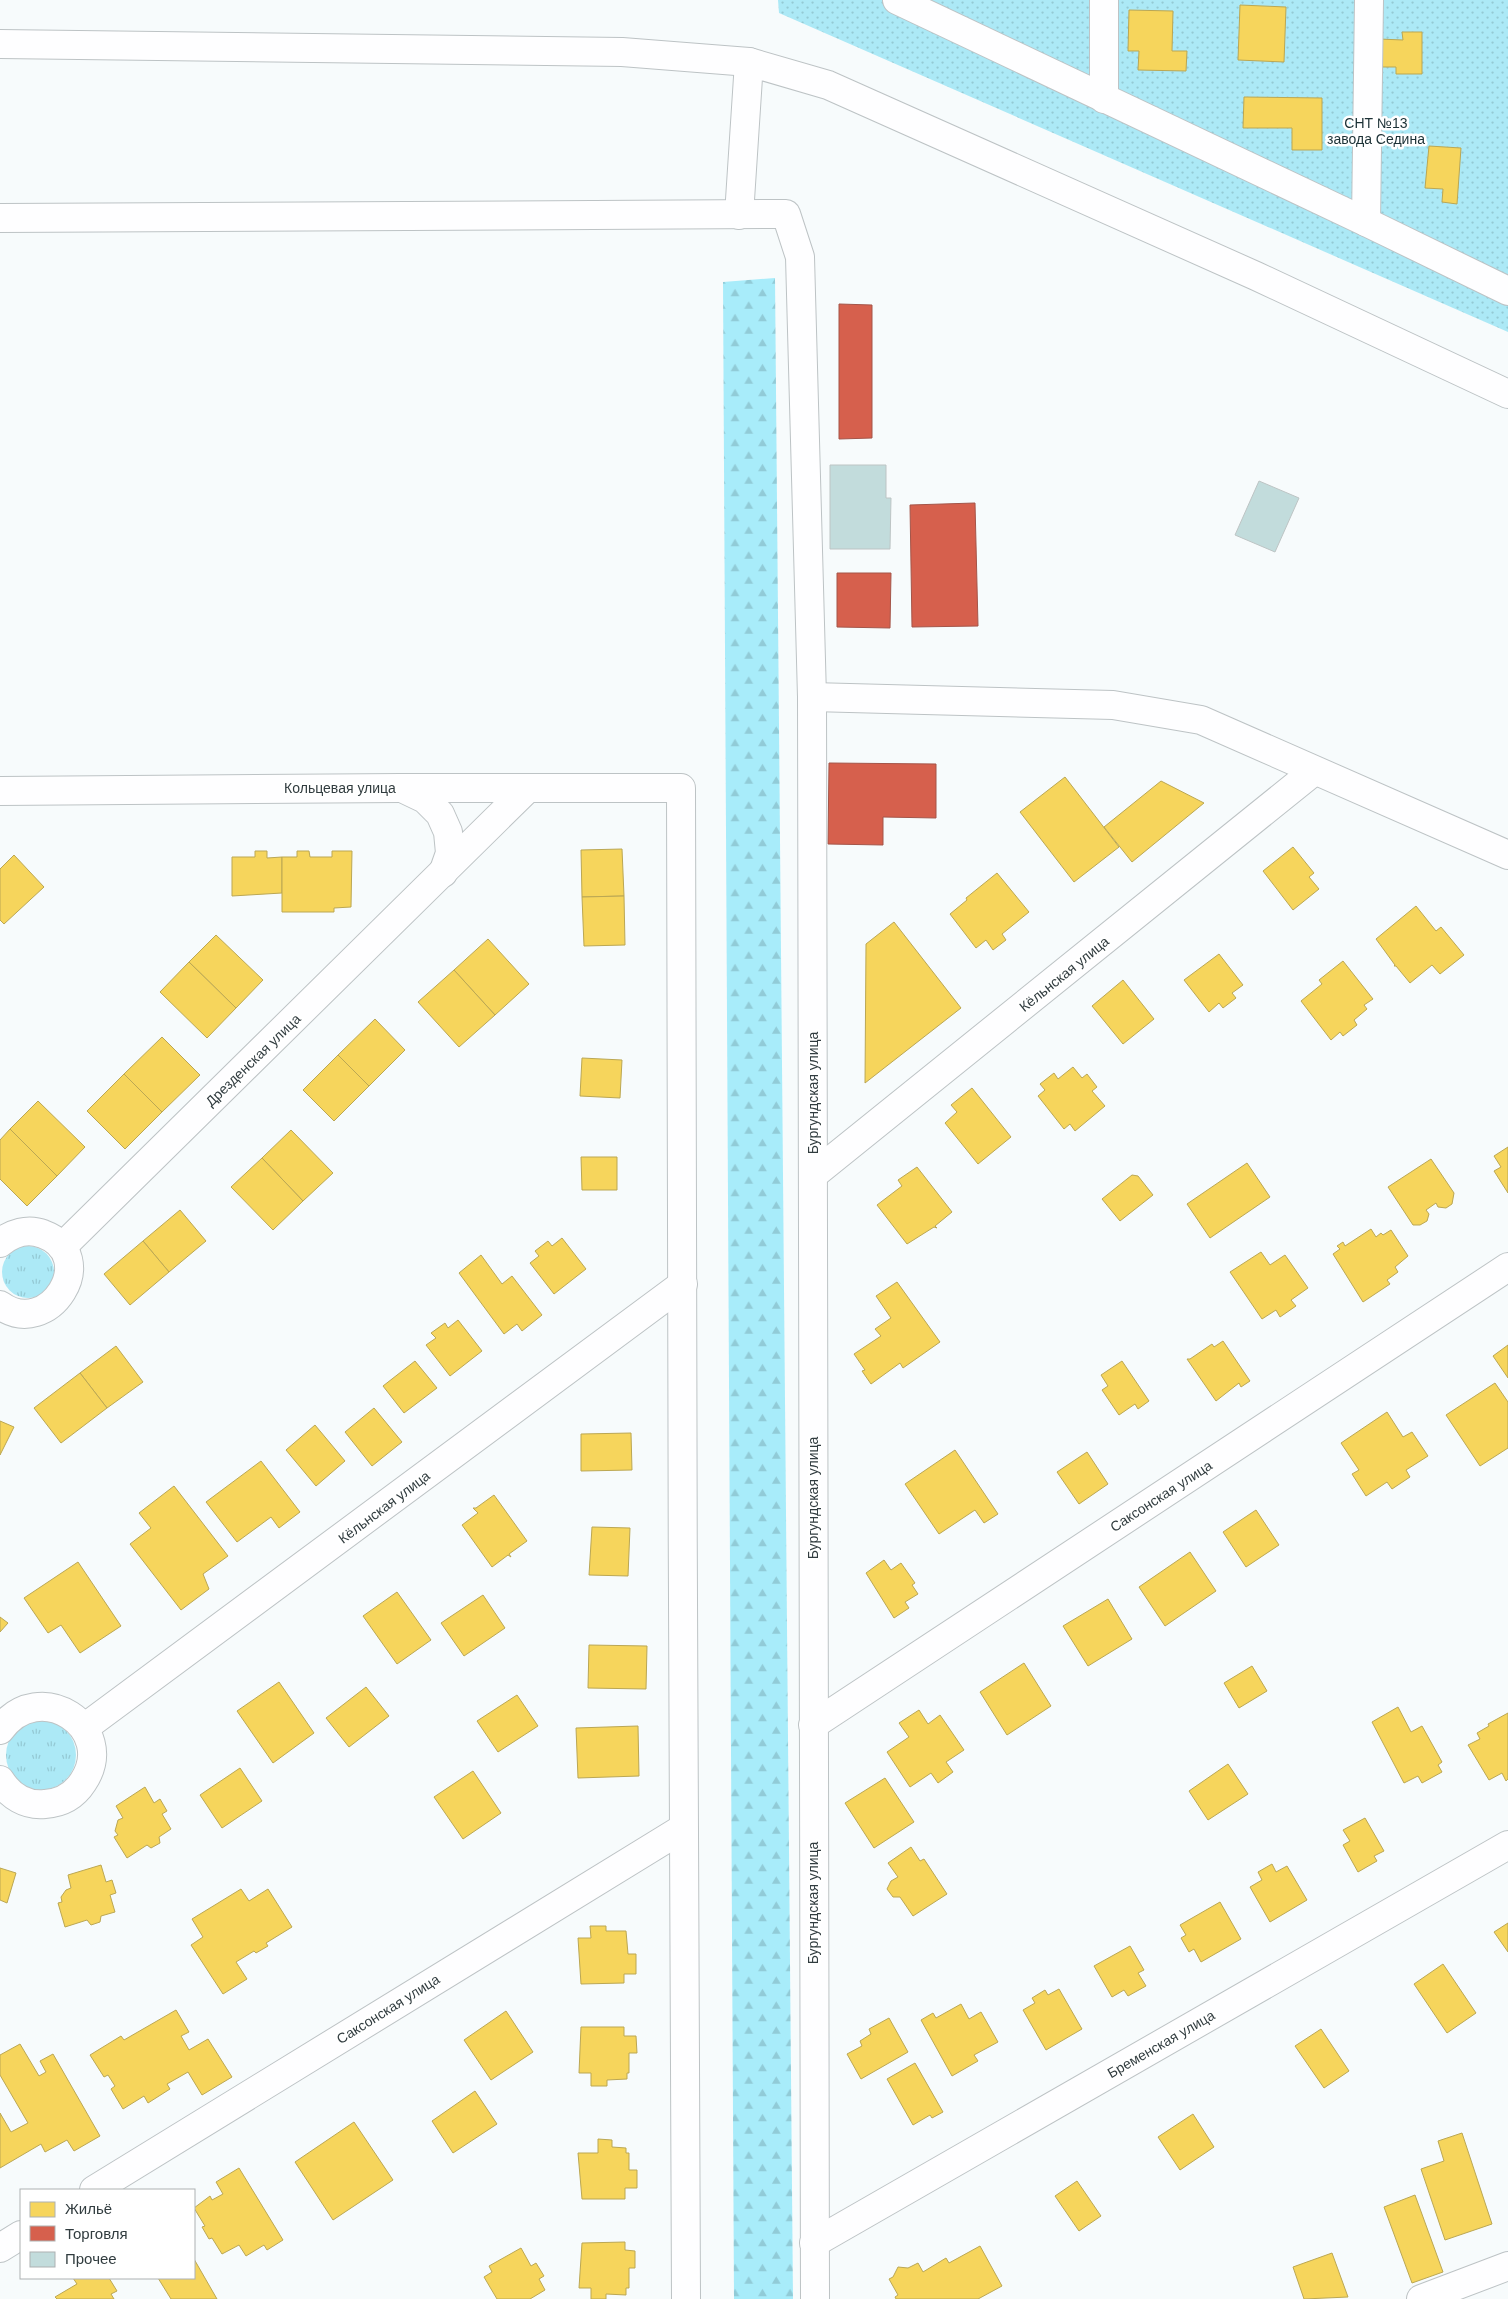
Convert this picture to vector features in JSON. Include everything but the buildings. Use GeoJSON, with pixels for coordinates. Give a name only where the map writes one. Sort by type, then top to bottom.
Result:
{"type":"FeatureCollection","features":[{"type":"Feature","properties":{"kind":"street"},"geometry":{"type":"LineString","coordinates":[[897,0],[1508,291]]}},
{"type":"Feature","properties":{"kind":"street"},"geometry":{"type":"LineString","coordinates":[[1104,0],[1104,99]]}},
{"type":"Feature","properties":{"kind":"street"},"geometry":{"type":"LineString","coordinates":[[1366,222],[1369,0]]}},
{"type":"Feature","properties":{"kind":"street"},"geometry":{"type":"LineString","coordinates":[[0,44],[622,52],[749,62],[828,85],[1256,276],[1508,394]]}},
{"type":"Feature","properties":{"kind":"street"},"geometry":{"type":"LineString","coordinates":[[0,218],[739,215],[749,62]]}},
{"type":"Feature","properties":{"kind":"street","name":"Бургундская улица"},"geometry":{"type":"LineString","coordinates":[[739,215],[786,214],[800,256],[812,697],[815,2299]]}},
{"type":"Feature","properties":{"kind":"street"},"geometry":{"type":"LineString","coordinates":[[812,697],[1113,705],[1201,720],[1508,855]]}},
{"type":"Feature","properties":{"kind":"street","name":"Кёльнская улица"},"geometry":{"type":"LineString","coordinates":[[813,1175],[1314,771]]}},
{"type":"Feature","properties":{"kind":"street","name":"Дрезденская улица"},"geometry":{"type":"LineString","coordinates":[[401,788],[425,799],[440,814],[448,832],[450,853],[443,873]]}},
{"type":"Feature","properties":{"kind":"street","name":"Кольцевая улица"},"geometry":{"type":"LineString","coordinates":[[0,791],[681,788],[683,1284]]}},
{"type":"Feature","properties":{"kind":"street","name":"Дрезденская улица"},"geometry":{"type":"LineString","coordinates":[[62,1247],[526,789]]}},
{"type":"Feature","properties":{"kind":"street"},"geometry":{"type":"LineString","coordinates":[[0,1243],[11,1234],[38,1232],[48,1236],[62,1247],[68,1260],[70,1274],[62,1294],[54,1302],[38,1312],[14,1312],[0,1305]]}},
{"type":"Feature","properties":{"kind":"street","name":"Саксонская улица"},"geometry":{"type":"LineString","coordinates":[[813,1725],[1508,1267]]}},
{"type":"Feature","properties":{"kind":"street"},"geometry":{"type":"LineString","coordinates":[[683,1284],[682,1828],[686,2299]]}},
{"type":"Feature","properties":{"kind":"street","name":"Кёльнская улица"},"geometry":{"type":"LineString","coordinates":[[84,1728],[683,1284]]}},
{"type":"Feature","properties":{"kind":"street"},"geometry":{"type":"LineString","coordinates":[[0,1730],[7,1721],[19,1712],[32,1707],[47,1706],[68,1713],[84,1728],[92,1752],[91,1765],[87,1777],[70,1796],[57,1803],[43,1805],[29,1803],[16,1797],[0,1780]]}},
{"type":"Feature","properties":{"kind":"street","name":"Саксонская улица"},"geometry":{"type":"LineString","coordinates":[[96,2189],[682,1828]]}},
{"type":"Feature","properties":{"kind":"street","name":"Бременская улица"},"geometry":{"type":"LineString","coordinates":[[814,2243],[1508,1845]]}},
{"type":"Feature","properties":{"kind":"street"},"geometry":{"type":"LineString","coordinates":[[0,2248],[20,2236]]}},
{"type":"Feature","properties":{"kind":"street"},"geometry":{"type":"LineString","coordinates":[[1421,2299],[1508,2266]]}},
{"type":"Feature","properties":{"kind":"green space","name":"СНТ №13 завода Седина"},"geometry":{"type":"Polygon","coordinates":[[[778,0],[1508,0],[1508,332],[779,13],[778,0]]]}},
{"type":"Feature","properties":{"kind":"green space"},"geometry":{"type":"Polygon","coordinates":[[[775,278],[793,2299],[734,2299],[723,282],[775,278]]]}},
{"type":"Feature","properties":{"kind":"green space"},"geometry":{"type":"Polygon","coordinates":[[[23,1246],[33,1246],[47,1253],[54,1267],[54,1277],[47,1291],[33,1298],[23,1298],[13,1294],[6,1287],[2,1277],[2,1267],[6,1257],[13,1250],[23,1246]]]}},
{"type":"Feature","properties":{"kind":"green space"},"geometry":{"type":"Polygon","coordinates":[[[41,1720],[54,1723],[66,1730],[73,1742],[76,1755],[73,1768],[66,1780],[54,1787],[41,1790],[28,1787],[16,1780],[9,1768],[6,1755],[9,1742],[16,1730],[28,1723],[41,1720]]]}}]}
